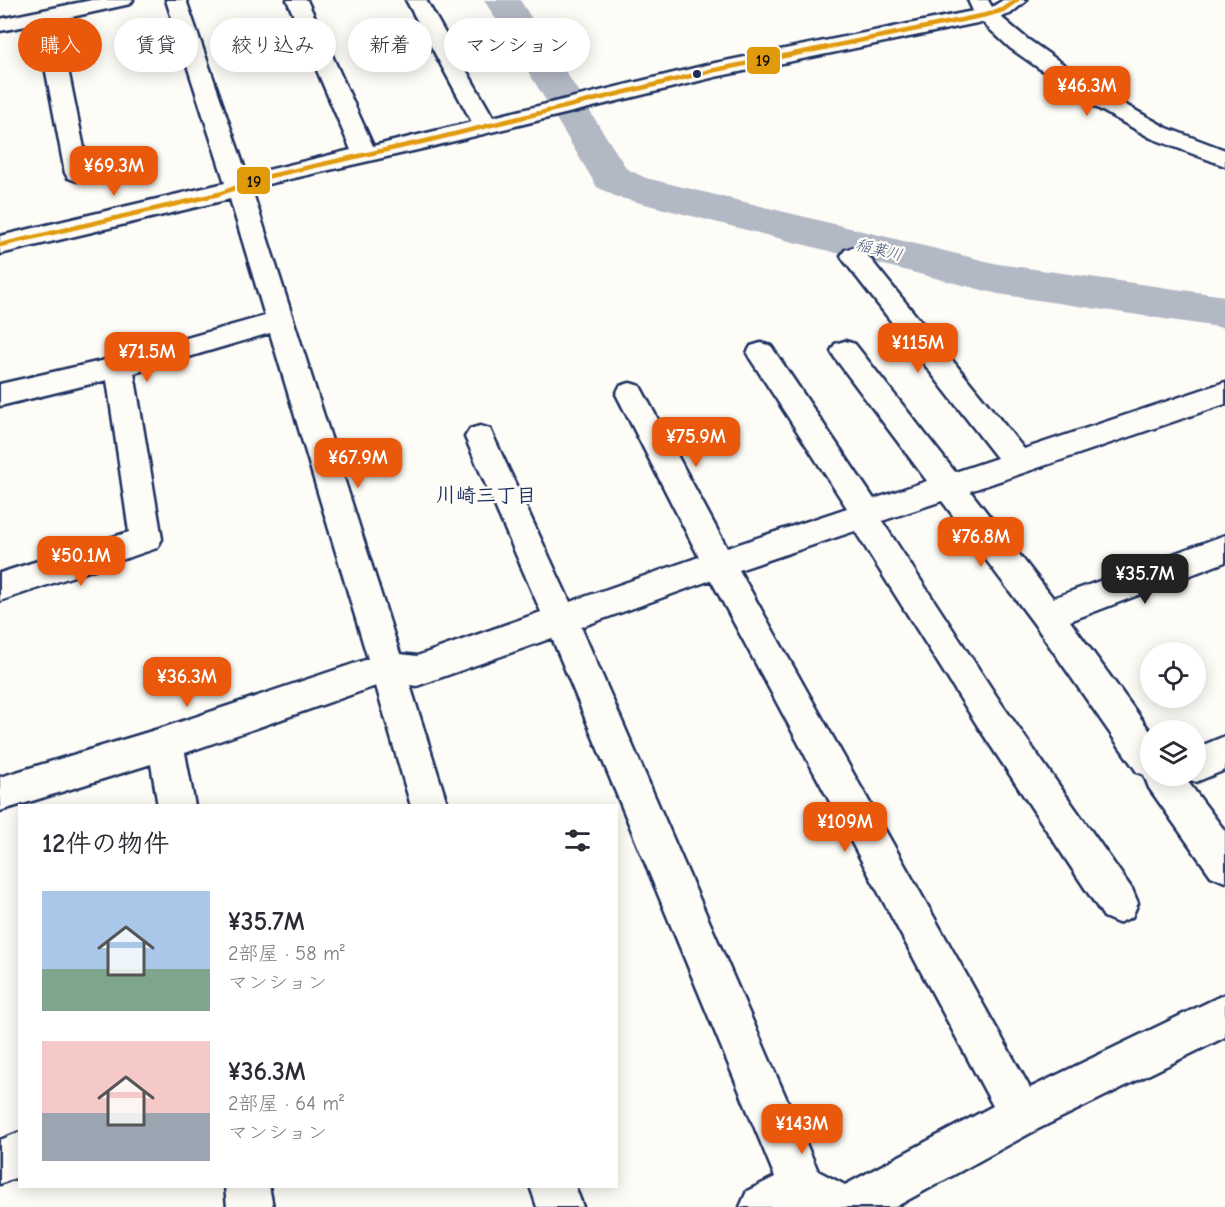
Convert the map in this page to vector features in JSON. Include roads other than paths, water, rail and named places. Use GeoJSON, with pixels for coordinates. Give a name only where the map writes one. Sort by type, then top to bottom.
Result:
{"type":"FeatureCollection","features":[{"type":"Feature","properties":{"kind":"street"},"geometry":{"type":"LineString","coordinates":[[0,25],[123,0]]}},
{"type":"Feature","properties":{"kind":"street"},"geometry":{"type":"LineString","coordinates":[[176,0],[239,187],[429,804]]}},
{"type":"Feature","properties":{"kind":"street"},"geometry":{"type":"LineString","coordinates":[[297,0],[365,154]]}},
{"type":"Feature","properties":{"kind":"street"},"geometry":{"type":"LineString","coordinates":[[416,0],[485,124]]}},
{"type":"Feature","properties":{"kind":"street"},"geometry":{"type":"LineString","coordinates":[[0,245],[239,187],[261,178],[982,7],[1003,10],[1017,0]]}},
{"type":"Feature","properties":{"kind":"street"},"geometry":{"type":"LineString","coordinates":[[982,7],[1018,43],[1098,99],[1159,133],[1225,159]]}},
{"type":"Feature","properties":{"kind":"street"},"geometry":{"type":"LineString","coordinates":[[46,15],[77,173]]}},
{"type":"Feature","properties":{"kind":"street"},"geometry":{"type":"LineString","coordinates":[[854,256],[1018,463]]}},
{"type":"Feature","properties":{"kind":"street"},"geometry":{"type":"LineString","coordinates":[[0,395],[119,367],[280,321]]}},
{"type":"Feature","properties":{"kind":"street"},"geometry":{"type":"LineString","coordinates":[[845,351],[1140,735]]}},
{"type":"Feature","properties":{"kind":"street"},"geometry":{"type":"LineString","coordinates":[[761,353],[989,714],[1118,903]]}},
{"type":"Feature","properties":{"kind":"street"},"geometry":{"type":"LineString","coordinates":[[0,587],[146,539],[119,367]]}},
{"type":"Feature","properties":{"kind":"street"},"geometry":{"type":"LineString","coordinates":[[0,794],[165,743],[388,667],[417,671],[718,564],[1225,393]]}},
{"type":"Feature","properties":{"kind":"street"},"geometry":{"type":"LineString","coordinates":[[630,394],[718,564],[1021,1115]]}},
{"type":"Feature","properties":{"kind":"street"},"geometry":{"type":"LineString","coordinates":[[480,438],[561,619],[802,1186],[840,1207]]}},
{"type":"Feature","properties":{"kind":"street"},"geometry":{"type":"LineString","coordinates":[[1047,615],[1225,548]]}},
{"type":"Feature","properties":{"kind":"street"},"geometry":{"type":"LineString","coordinates":[[165,743],[177,804]]}},
{"type":"Feature","properties":{"kind":"street"},"geometry":{"type":"LineString","coordinates":[[1206,759],[1225,753]]}},
{"type":"Feature","properties":{"kind":"street"},"geometry":{"type":"LineString","coordinates":[[1177,786],[1225,863]]}},
{"type":"Feature","properties":{"kind":"street"},"geometry":{"type":"LineString","coordinates":[[850,1207],[1021,1115],[1225,1015]]}},
{"type":"Feature","properties":{"kind":"street"},"geometry":{"type":"LineString","coordinates":[[0,1162],[18,1155]]}},
{"type":"Feature","properties":{"kind":"street"},"geometry":{"type":"LineString","coordinates":[[763,1207],[802,1186]]}},
{"type":"Feature","properties":{"kind":"street"},"geometry":{"type":"LineString","coordinates":[[247,1188],[250,1207]]}},
{"type":"Feature","properties":{"kind":"street"},"geometry":{"type":"LineString","coordinates":[[553,1188],[560,1207]]}},
{"type":"Feature","properties":{"kind":"waterway","name":"稲葉川"},"geometry":{"type":"LineString","coordinates":[[502,0],[564,99]]}},
{"type":"Feature","properties":{"kind":"waterway","name":"稲葉川"},"geometry":{"type":"LineString","coordinates":[[573,115],[612,178],[632,188],[998,279],[1225,312]]}},
{"type":"Feature","properties":{"kind":"district","name":"川崎三丁目"},"geometry":{"type":"Point","coordinates":[486,495]}}]}
